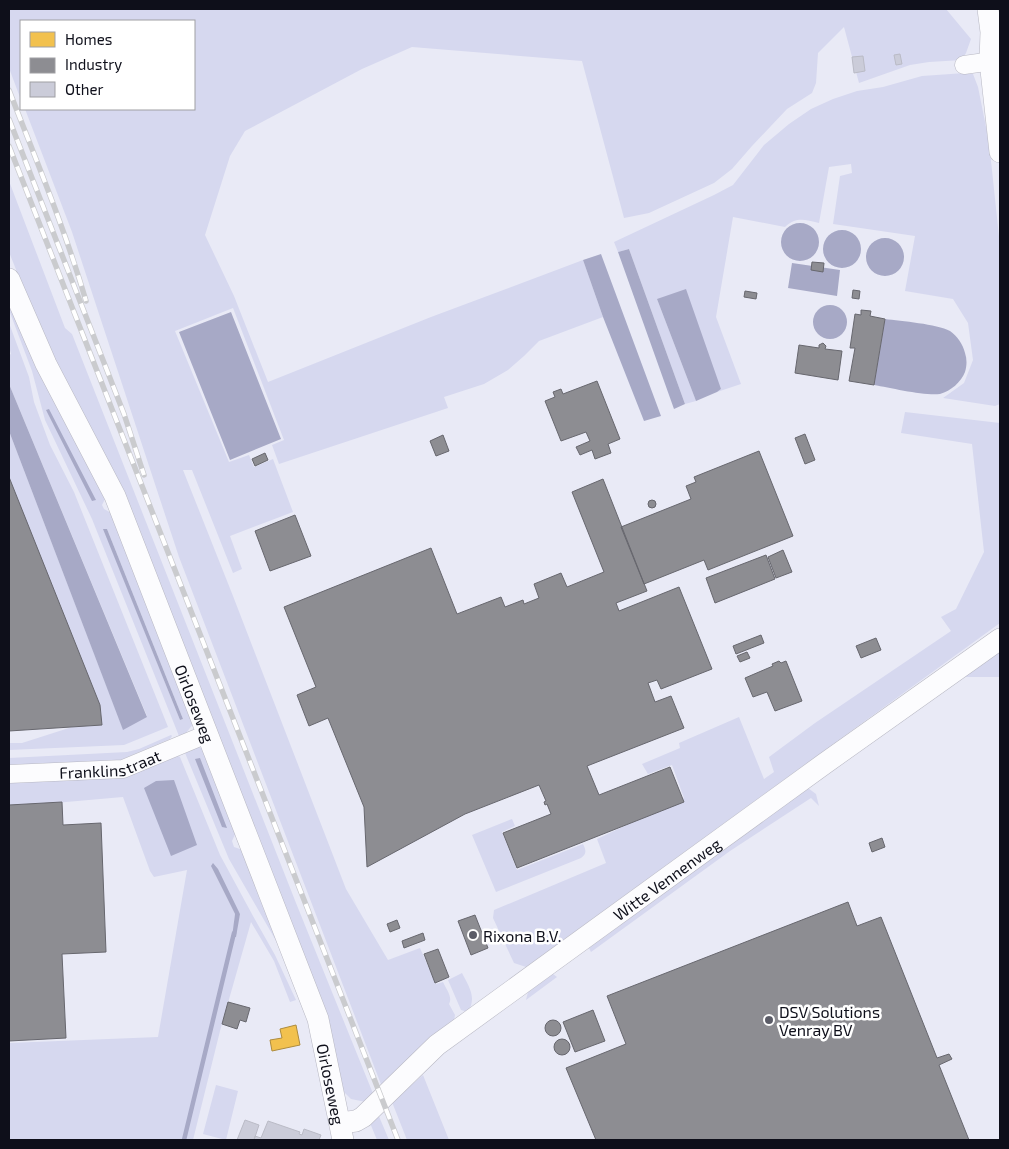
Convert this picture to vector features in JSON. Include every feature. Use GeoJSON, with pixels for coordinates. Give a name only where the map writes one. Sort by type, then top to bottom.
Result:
{"type":"FeatureCollection","features":[{"type":"Feature","properties":{"kind":"street"},"geometry":{"type":"LineString","coordinates":[[974,9],[979,33],[995,61]]}},
{"type":"Feature","properties":{"kind":"street"},"geometry":{"type":"LineString","coordinates":[[988,9],[995,61],[1000,152]]}},
{"type":"Feature","properties":{"kind":"street"},"geometry":{"type":"LineString","coordinates":[[964,65],[995,61]]}},
{"type":"Feature","properties":{"kind":"street","name":"Oirloseweg"},"geometry":{"type":"LineString","coordinates":[[9,279],[46,364],[115,496],[318,1018],[341,1132]]}},
{"type":"Feature","properties":{"kind":"street","name":"Witte Vennenweg"},"geometry":{"type":"LineString","coordinates":[[341,1132],[363,1117],[437,1045],[1000,639]]}},
{"type":"Feature","properties":{"kind":"street","name":"Franklinstraat"},"geometry":{"type":"LineString","coordinates":[[9,774],[122,769],[207,734]]}},
{"type":"Feature","properties":{"kind":"shaded area"},"geometry":{"type":"Polygon","coordinates":[[[9,9],[946,9],[971,39],[962,60],[910,65],[859,83],[844,27],[818,53],[816,83],[812,93],[787,109],[732,169],[714,183],[649,213],[624,218],[582,61],[412,47],[362,69],[245,131],[230,156],[205,235],[234,296],[268,382],[431,317],[583,260],[603,317],[539,341],[508,370],[484,384],[444,397],[448,408],[279,464],[272,445],[284,440],[233,308],[175,331],[229,462],[249,455],[254,467],[273,459],[293,512],[230,536],[242,569],[233,573],[192,470],[183,470],[346,889],[388,960],[420,948],[436,984],[443,982],[450,996],[449,1004],[455,1015],[454,1021],[382,1087],[179,557],[72,232],[25,110],[195,110],[195,20],[20,20],[20,97],[9,68],[9,9]]]}},
{"type":"Feature","properties":{"kind":"shaded area"},"geometry":{"type":"Polygon","coordinates":[[[973,74],[978,87],[989,142],[1000,246],[1000,404],[995,406],[943,398],[964,383],[973,360],[968,323],[953,299],[905,291],[915,236],[833,224],[840,176],[852,173],[851,164],[829,167],[819,223],[797,220],[785,227],[733,217],[716,317],[741,384],[717,392],[721,389],[657,299],[696,401],[685,404],[629,249],[618,252],[614,242],[733,185],[764,145],[811,109],[857,91],[883,87],[922,76],[973,74]]]}},
{"type":"Feature","properties":{"kind":"shaded area"},"geometry":{"type":"Polygon","coordinates":[[[9,181],[65,328],[72,334],[374,1096],[366,1102],[351,1099],[344,1092],[9,252],[9,181]]]}},
{"type":"Feature","properties":{"kind":"shaded area"},"geometry":{"type":"Polygon","coordinates":[[[800,223],[813,229],[819,242],[813,255],[800,261],[787,255],[781,242],[787,229],[800,223]]]}},
{"type":"Feature","properties":{"kind":"shaded area"},"geometry":{"type":"Polygon","coordinates":[[[842,230],[855,236],[861,249],[855,262],[842,268],[829,262],[823,249],[829,236],[842,230]]]}},
{"type":"Feature","properties":{"kind":"shaded area"},"geometry":{"type":"Polygon","coordinates":[[[885,238],[898,244],[904,257],[898,270],[885,276],[872,270],[866,257],[872,244],[885,238]]]}},
{"type":"Feature","properties":{"kind":"shaded area"},"geometry":{"type":"Polygon","coordinates":[[[629,249],[685,404],[674,409],[618,252],[629,249]]]}},
{"type":"Feature","properties":{"kind":"shaded area"},"geometry":{"type":"Polygon","coordinates":[[[601,254],[661,416],[644,421],[603,317],[583,260],[601,254]]]}},
{"type":"Feature","properties":{"kind":"shaded area"},"geometry":{"type":"Polygon","coordinates":[[[792,263],[840,270],[837,296],[788,288],[792,263]]]}},
{"type":"Feature","properties":{"kind":"shaded area"},"geometry":{"type":"Polygon","coordinates":[[[686,289],[721,389],[696,401],[657,299],[686,289]]]}},
{"type":"Feature","properties":{"kind":"shaded area"},"geometry":{"type":"Polygon","coordinates":[[[9,293],[106,497],[102,505],[104,509],[115,515],[197,719],[186,733],[179,736],[92,519],[45,420],[32,371],[9,310],[9,293]],[[107,529],[104,530],[180,720],[183,719],[107,529]]]}},
{"type":"Feature","properties":{"kind":"shaded area"},"geometry":{"type":"Polygon","coordinates":[[[830,305],[837,306],[842,310],[846,315],[846,329],[842,334],[837,338],[830,339],[823,338],[818,334],[814,329],[813,322],[814,315],[818,310],[823,306],[830,305]]]}},
{"type":"Feature","properties":{"kind":"shaded area"},"geometry":{"type":"Polygon","coordinates":[[[231,312],[281,439],[230,460],[179,332],[231,312]]]}},
{"type":"Feature","properties":{"kind":"shaded area"},"geometry":{"type":"Polygon","coordinates":[[[885,319],[928,325],[953,333],[961,343],[966,360],[965,372],[958,383],[940,394],[926,394],[874,385],[885,319]]]}},
{"type":"Feature","properties":{"kind":"shaded area"},"geometry":{"type":"Polygon","coordinates":[[[9,323],[29,377],[34,402],[50,445],[74,492],[168,727],[124,745],[9,750],[9,743],[22,743],[97,719],[9,506],[9,431],[123,729],[147,716],[9,384],[9,355],[11,354],[9,347],[9,323]]]}},
{"type":"Feature","properties":{"kind":"shaded area"},"geometry":{"type":"Polygon","coordinates":[[[9,384],[147,717],[123,730],[9,431],[9,384]]]}},
{"type":"Feature","properties":{"kind":"shaded area"},"geometry":{"type":"Polygon","coordinates":[[[49,409],[96,500],[92,501],[46,410],[49,409]]]}},
{"type":"Feature","properties":{"kind":"shaded area"},"geometry":{"type":"Polygon","coordinates":[[[905,412],[1000,423],[1000,623],[526,967],[514,963],[493,918],[494,910],[606,863],[597,839],[684,798],[672,765],[648,774],[642,764],[680,748],[679,743],[739,717],[764,779],[774,772],[769,757],[815,723],[951,631],[941,617],[956,609],[984,552],[972,444],[901,433],[905,412]]]}},
{"type":"Feature","properties":{"kind":"shaded area"},"geometry":{"type":"Polygon","coordinates":[[[103,529],[107,529],[183,719],[180,720],[103,529]]]}},
{"type":"Feature","properties":{"kind":"shaded area"},"geometry":{"type":"Polygon","coordinates":[[[1000,647],[1000,677],[961,677],[1000,647]]]}},
{"type":"Feature","properties":{"kind":"shaded area"},"geometry":{"type":"Polygon","coordinates":[[[171,735],[170,739],[118,761],[9,768],[9,758],[127,752],[139,749],[171,735]]]}},
{"type":"Feature","properties":{"kind":"shaded area"},"geometry":{"type":"Polygon","coordinates":[[[199,747],[207,752],[238,828],[232,841],[234,847],[246,851],[283,953],[229,859],[183,748],[199,747]]]}},
{"type":"Feature","properties":{"kind":"shaded area"},"geometry":{"type":"Polygon","coordinates":[[[176,755],[180,757],[220,855],[275,955],[296,1000],[290,1002],[274,961],[251,922],[220,1031],[193,1140],[9,1140],[9,1043],[158,1037],[187,870],[154,877],[150,871],[123,797],[9,807],[9,780],[176,755]],[[211,866],[235,914],[233,937],[240,914],[211,866]]]}},
{"type":"Feature","properties":{"kind":"shaded area"},"geometry":{"type":"Polygon","coordinates":[[[200,758],[227,828],[222,827],[195,759],[200,758]]]}},
{"type":"Feature","properties":{"kind":"shaded area"},"geometry":{"type":"Polygon","coordinates":[[[174,780],[197,845],[171,856],[144,788],[156,781],[174,780]]]}},
{"type":"Feature","properties":{"kind":"shaded area"},"geometry":{"type":"Polygon","coordinates":[[[808,788],[816,794],[819,806],[811,798],[730,851],[591,952],[589,948],[808,788]]]}},
{"type":"Feature","properties":{"kind":"shaded area"},"geometry":{"type":"Polygon","coordinates":[[[512,819],[515,826],[502,832],[517,870],[583,844],[585,853],[581,858],[496,892],[472,835],[512,819]]]}},
{"type":"Feature","properties":{"kind":"shaded area"},"geometry":{"type":"Polygon","coordinates":[[[213,863],[218,869],[240,914],[236,937],[232,937],[235,914],[211,866],[213,863]]]}},
{"type":"Feature","properties":{"kind":"shaded area"},"geometry":{"type":"Polygon","coordinates":[[[462,973],[472,997],[471,1007],[468,1012],[461,1010],[448,980],[462,973]]]}},
{"type":"Feature","properties":{"kind":"shaded area"},"geometry":{"type":"Polygon","coordinates":[[[553,974],[557,977],[526,1000],[528,992],[553,974]]]}},
{"type":"Feature","properties":{"kind":"shaded area"},"geometry":{"type":"Polygon","coordinates":[[[423,1075],[449,1140],[407,1140],[392,1102],[423,1075]]]}},
{"type":"Feature","properties":{"kind":"shaded area"},"geometry":{"type":"Polygon","coordinates":[[[216,1085],[238,1091],[226,1140],[203,1134],[216,1085]]]}},
{"type":"Feature","properties":{"kind":"shaded area"},"geometry":{"type":"Polygon","coordinates":[[[378,1114],[389,1140],[377,1140],[370,1123],[378,1114]]]}},
{"type":"Feature","properties":{"kind":"building: Homes"},"geometry":{"type":"Polygon","coordinates":[[[296,1025],[300,1045],[272,1051],[270,1040],[282,1038],[280,1029],[296,1025]]]}},
{"type":"Feature","properties":{"kind":"building: Industry"},"geometry":{"type":"Polygon","coordinates":[[[812,262],[824,263],[823,272],[811,270],[812,262]]]}},
{"type":"Feature","properties":{"kind":"building: Industry"},"geometry":{"type":"Polygon","coordinates":[[[853,290],[860,291],[859,299],[852,298],[853,290]]]}},
{"type":"Feature","properties":{"kind":"building: Industry"},"geometry":{"type":"Polygon","coordinates":[[[745,291],[757,293],[756,299],[744,297],[745,291]]]}},
{"type":"Feature","properties":{"kind":"building: Industry"},"geometry":{"type":"Polygon","coordinates":[[[861,310],[871,311],[870,316],[885,319],[874,385],[849,381],[855,348],[850,348],[855,314],[861,315],[861,310]]]}},
{"type":"Feature","properties":{"kind":"building: Industry"},"geometry":{"type":"Polygon","coordinates":[[[823,343],[826,346],[825,349],[842,351],[838,380],[795,373],[799,345],[819,348],[819,345],[823,343]]]}},
{"type":"Feature","properties":{"kind":"building: Industry"},"geometry":{"type":"Polygon","coordinates":[[[597,381],[620,439],[608,444],[611,453],[595,459],[592,450],[580,455],[576,447],[590,441],[586,432],[561,441],[545,401],[555,397],[553,392],[561,389],[563,394],[597,381]]]}},
{"type":"Feature","properties":{"kind":"building: Industry"},"geometry":{"type":"Polygon","coordinates":[[[805,434],[815,460],[805,464],[795,438],[805,434]]]}},
{"type":"Feature","properties":{"kind":"building: Industry"},"geometry":{"type":"Polygon","coordinates":[[[443,435],[449,451],[436,456],[430,441],[443,435]]]}},
{"type":"Feature","properties":{"kind":"building: Industry"},"geometry":{"type":"Polygon","coordinates":[[[759,451],[793,536],[708,570],[704,560],[644,584],[621,527],[691,499],[686,486],[696,482],[694,477],[759,451]]]}},
{"type":"Feature","properties":{"kind":"building: Industry"},"geometry":{"type":"Polygon","coordinates":[[[265,453],[268,460],[255,466],[252,459],[265,453]]]}},
{"type":"Feature","properties":{"kind":"building: Industry"},"geometry":{"type":"Polygon","coordinates":[[[9,477],[100,705],[102,725],[9,731],[9,477]]]}},
{"type":"Feature","properties":{"kind":"building: Industry"},"geometry":{"type":"Polygon","coordinates":[[[603,479],[647,591],[616,603],[619,611],[679,587],[712,669],[661,689],[657,680],[648,683],[655,702],[671,696],[684,728],[587,766],[599,795],[670,767],[684,802],[517,868],[503,833],[551,814],[547,804],[545,805],[544,802],[546,801],[539,785],[465,814],[367,867],[364,807],[328,718],[309,726],[297,695],[316,687],[284,607],[431,548],[457,614],[501,597],[505,607],[523,600],[524,604],[539,598],[534,584],[561,573],[567,587],[604,572],[572,492],[603,479]]]}},
{"type":"Feature","properties":{"kind":"building: Industry"},"geometry":{"type":"Polygon","coordinates":[[[652,500],[656,504],[652,508],[648,504],[652,500]]]}},
{"type":"Feature","properties":{"kind":"building: Industry"},"geometry":{"type":"Polygon","coordinates":[[[295,515],[311,556],[270,571],[255,531],[295,515]]]}},
{"type":"Feature","properties":{"kind":"building: Industry"},"geometry":{"type":"Polygon","coordinates":[[[783,550],[792,572],[776,578],[768,557],[783,550]]]}},
{"type":"Feature","properties":{"kind":"building: Industry"},"geometry":{"type":"Polygon","coordinates":[[[766,555],[775,579],[715,603],[706,578],[766,555]]]}},
{"type":"Feature","properties":{"kind":"building: Industry"},"geometry":{"type":"Polygon","coordinates":[[[761,635],[764,643],[736,654],[733,646],[761,635]]]}},
{"type":"Feature","properties":{"kind":"building: Industry"},"geometry":{"type":"Polygon","coordinates":[[[876,638],[881,650],[861,658],[856,646],[876,638]]]}},
{"type":"Feature","properties":{"kind":"building: Industry"},"geometry":{"type":"Polygon","coordinates":[[[747,652],[750,658],[740,662],[737,656],[747,652]]]}},
{"type":"Feature","properties":{"kind":"building: Industry"},"geometry":{"type":"Polygon","coordinates":[[[779,661],[781,663],[786,661],[802,701],[775,711],[767,692],[753,697],[745,678],[773,666],[772,664],[779,661]]]}},
{"type":"Feature","properties":{"kind":"building: Industry"},"geometry":{"type":"Polygon","coordinates":[[[62,802],[63,825],[101,823],[106,952],[62,954],[66,1038],[9,1041],[9,805],[62,802]]]}},
{"type":"Feature","properties":{"kind":"building: Industry"},"geometry":{"type":"Polygon","coordinates":[[[882,838],[885,847],[872,852],[869,843],[882,838]]]}},
{"type":"Feature","properties":{"kind":"building: Industry","name":"DSV Solutions Venray BV"},"geometry":{"type":"Polygon","coordinates":[[[848,902],[857,926],[881,917],[937,1058],[949,1054],[952,1059],[939,1065],[969,1140],[596,1140],[566,1068],[626,1044],[607,996],[848,902]]]}},
{"type":"Feature","properties":{"kind":"building: Industry","name":"Rixona B.V."},"geometry":{"type":"Polygon","coordinates":[[[475,915],[488,948],[471,955],[458,921],[475,915]]]}},
{"type":"Feature","properties":{"kind":"building: Industry"},"geometry":{"type":"Polygon","coordinates":[[[397,920],[400,928],[390,932],[387,924],[397,920]]]}},
{"type":"Feature","properties":{"kind":"building: Industry"},"geometry":{"type":"Polygon","coordinates":[[[423,933],[425,940],[404,948],[402,941],[423,933]]]}},
{"type":"Feature","properties":{"kind":"building: Industry"},"geometry":{"type":"Polygon","coordinates":[[[438,949],[449,977],[435,983],[424,954],[438,949]]]}},
{"type":"Feature","properties":{"kind":"building: Industry"},"geometry":{"type":"Polygon","coordinates":[[[228,1002],[250,1008],[246,1022],[240,1020],[237,1029],[222,1024],[228,1002]]]}},
{"type":"Feature","properties":{"kind":"building: Industry"},"geometry":{"type":"Polygon","coordinates":[[[593,1010],[605,1041],[575,1052],[563,1022],[593,1010]]]}},
{"type":"Feature","properties":{"kind":"building: Industry"},"geometry":{"type":"Polygon","coordinates":[[[550,1020],[556,1020],[561,1025],[559,1034],[550,1036],[545,1031],[545,1025],[550,1020]]]}},
{"type":"Feature","properties":{"kind":"building: Industry"},"geometry":{"type":"Polygon","coordinates":[[[559,1039],[565,1039],[570,1044],[568,1053],[559,1055],[554,1050],[554,1044],[559,1039]]]}},
{"type":"Feature","properties":{"kind":"building: Other"},"geometry":{"type":"Polygon","coordinates":[[[900,54],[902,64],[896,65],[894,55],[900,54]]]}},
{"type":"Feature","properties":{"kind":"building: Other"},"geometry":{"type":"Polygon","coordinates":[[[863,56],[865,71],[854,73],[852,57],[863,56]]]}},
{"type":"Feature","properties":{"kind":"building: Other"},"geometry":{"type":"Polygon","coordinates":[[[245,1120],[259,1125],[254,1140],[237,1140],[245,1120]]]}},
{"type":"Feature","properties":{"kind":"building: Other"},"geometry":{"type":"Polygon","coordinates":[[[268,1121],[300,1132],[299,1134],[302,1135],[304,1129],[321,1135],[319,1140],[254,1140],[255,1136],[261,1138],[268,1121]]]}},
{"type":"Feature","properties":{"kind":"waterway"},"geometry":{"type":"LineString","coordinates":[[184,1140],[234,933]]}},
{"type":"Feature","properties":{"kind":"railway"},"geometry":{"type":"LineString","coordinates":[[9,90],[60,221],[86,301]]}},
{"type":"Feature","properties":{"kind":"railway"},"geometry":{"type":"LineString","coordinates":[[9,119],[124,414],[144,475]]}},
{"type":"Feature","properties":{"kind":"railway"},"geometry":{"type":"LineString","coordinates":[[9,146],[398,1140]]}},
{"type":"Feature","properties":{"kind":"place","name":"Rixona B.V."},"geometry":{"type":"Point","coordinates":[473,935]}},
{"type":"Feature","properties":{"kind":"place","name":"DSV Solutions Venray BV"},"geometry":{"type":"Point","coordinates":[769,1020]}}]}
